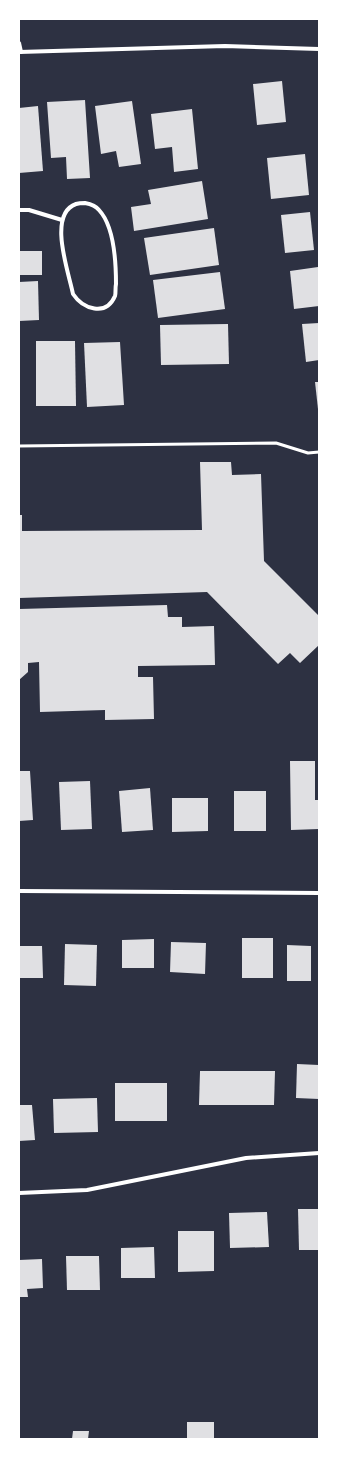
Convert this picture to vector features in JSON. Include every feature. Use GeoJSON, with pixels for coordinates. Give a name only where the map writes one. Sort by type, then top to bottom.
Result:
{"type":"FeatureCollection","features":[{"type":"Feature","properties":{"kind":"street"},"geometry":{"type":"LineString","coordinates":[[19,43],[20,52],[224,46],[319,49]]}},
{"type":"Feature","properties":{"kind":"street"},"geometry":{"type":"LineString","coordinates":[[86,202],[99,210],[107,223],[116,265],[115,296],[109,305],[99,309],[88,308],[73,294],[62,244],[62,220],[67,210],[76,204],[86,202]]}},
{"type":"Feature","properties":{"kind":"street"},"geometry":{"type":"LineString","coordinates":[[19,210],[29,210],[62,220]]}},
{"type":"Feature","properties":{"kind":"street"},"geometry":{"type":"LineString","coordinates":[[19,891],[319,893]]}},
{"type":"Feature","properties":{"kind":"street"},"geometry":{"type":"LineString","coordinates":[[19,1193],[87,1190],[246,1158],[319,1153]]}},
{"type":"Feature","properties":{"kind":"lane"},"geometry":{"type":"LineString","coordinates":[[19,446],[276,443],[308,453],[319,452]]}},
{"type":"Feature","properties":{"kind":"building"},"geometry":{"type":"Polygon","coordinates":[[[282,81],[286,122],[257,125],[253,84],[282,81]]]}},
{"type":"Feature","properties":{"kind":"building"},"geometry":{"type":"Polygon","coordinates":[[[85,100],[90,178],[67,179],[66,157],[51,158],[47,102],[85,100]]]}},
{"type":"Feature","properties":{"kind":"building"},"geometry":{"type":"Polygon","coordinates":[[[132,101],[141,164],[119,167],[116,151],[101,154],[95,106],[132,101]]]}},
{"type":"Feature","properties":{"kind":"building"},"geometry":{"type":"Polygon","coordinates":[[[38,106],[43,171],[19,173],[19,108],[38,106]]]}},
{"type":"Feature","properties":{"kind":"building"},"geometry":{"type":"Polygon","coordinates":[[[192,109],[198,169],[174,172],[172,147],[155,149],[151,114],[192,109]]]}},
{"type":"Feature","properties":{"kind":"building"},"geometry":{"type":"Polygon","coordinates":[[[305,154],[309,195],[271,199],[267,158],[305,154]]]}},
{"type":"Feature","properties":{"kind":"building"},"geometry":{"type":"Polygon","coordinates":[[[202,181],[208,219],[134,231],[131,207],[151,204],[148,190],[202,181]]]}},
{"type":"Feature","properties":{"kind":"building"},"geometry":{"type":"Polygon","coordinates":[[[310,212],[314,250],[285,253],[281,215],[310,212]]]}},
{"type":"Feature","properties":{"kind":"building"},"geometry":{"type":"Polygon","coordinates":[[[214,228],[219,265],[150,275],[144,238],[214,228]]]}},
{"type":"Feature","properties":{"kind":"building"},"geometry":{"type":"Polygon","coordinates":[[[19,251],[42,251],[42,275],[19,275],[19,251]]]}},
{"type":"Feature","properties":{"kind":"building"},"geometry":{"type":"Polygon","coordinates":[[[318,267],[319,306],[294,309],[290,271],[318,267]]]}},
{"type":"Feature","properties":{"kind":"building"},"geometry":{"type":"Polygon","coordinates":[[[220,272],[225,309],[158,318],[153,280],[220,272]]]}},
{"type":"Feature","properties":{"kind":"building"},"geometry":{"type":"Polygon","coordinates":[[[38,281],[39,320],[19,321],[19,282],[38,281]]]}},
{"type":"Feature","properties":{"kind":"building"},"geometry":{"type":"Polygon","coordinates":[[[319,323],[319,360],[306,362],[302,324],[319,323]]]}},
{"type":"Feature","properties":{"kind":"building"},"geometry":{"type":"Polygon","coordinates":[[[228,324],[229,364],[161,365],[160,325],[228,324]]]}},
{"type":"Feature","properties":{"kind":"building"},"geometry":{"type":"Polygon","coordinates":[[[36,341],[75,341],[76,406],[36,406],[36,341]]]}},
{"type":"Feature","properties":{"kind":"building"},"geometry":{"type":"Polygon","coordinates":[[[120,342],[124,405],[87,407],[84,343],[120,342]]]}},
{"type":"Feature","properties":{"kind":"building"},"geometry":{"type":"Polygon","coordinates":[[[315,382],[319,382],[319,409],[318,409],[315,382]]]}},
{"type":"Feature","properties":{"kind":"building"},"geometry":{"type":"Polygon","coordinates":[[[200,462],[231,462],[232,475],[261,474],[264,561],[319,616],[319,645],[300,663],[290,653],[278,664],[207,592],[19,598],[19,515],[22,515],[22,531],[202,530],[200,462]]]}},
{"type":"Feature","properties":{"kind":"building"},"geometry":{"type":"Polygon","coordinates":[[[167,605],[168,617],[182,617],[182,627],[214,626],[215,665],[138,666],[138,677],[153,677],[154,719],[105,720],[105,710],[40,712],[39,662],[28,663],[28,672],[19,680],[19,609],[167,605]]]}},
{"type":"Feature","properties":{"kind":"building"},"geometry":{"type":"Polygon","coordinates":[[[290,761],[315,761],[315,800],[319,800],[319,829],[291,830],[290,761]]]}},
{"type":"Feature","properties":{"kind":"building"},"geometry":{"type":"Polygon","coordinates":[[[19,771],[30,771],[33,820],[19,821],[19,771]]]}},
{"type":"Feature","properties":{"kind":"building"},"geometry":{"type":"Polygon","coordinates":[[[90,781],[92,829],[61,830],[59,782],[90,781]]]}},
{"type":"Feature","properties":{"kind":"building"},"geometry":{"type":"Polygon","coordinates":[[[150,788],[153,830],[122,832],[119,791],[150,788]]]}},
{"type":"Feature","properties":{"kind":"building"},"geometry":{"type":"Polygon","coordinates":[[[234,791],[266,791],[266,831],[234,831],[234,791]]]}},
{"type":"Feature","properties":{"kind":"building"},"geometry":{"type":"Polygon","coordinates":[[[172,798],[208,798],[208,831],[172,832],[172,798]]]}},
{"type":"Feature","properties":{"kind":"building"},"geometry":{"type":"Polygon","coordinates":[[[242,938],[273,938],[273,978],[242,978],[242,938]]]}},
{"type":"Feature","properties":{"kind":"building"},"geometry":{"type":"Polygon","coordinates":[[[154,939],[154,968],[122,968],[122,940],[154,939]]]}},
{"type":"Feature","properties":{"kind":"building"},"geometry":{"type":"Polygon","coordinates":[[[171,942],[206,943],[205,974],[170,972],[171,942]]]}},
{"type":"Feature","properties":{"kind":"building"},"geometry":{"type":"Polygon","coordinates":[[[65,944],[97,945],[96,986],[64,985],[65,944]]]}},
{"type":"Feature","properties":{"kind":"building"},"geometry":{"type":"Polygon","coordinates":[[[287,945],[311,946],[311,981],[287,981],[287,945]]]}},
{"type":"Feature","properties":{"kind":"building"},"geometry":{"type":"Polygon","coordinates":[[[19,946],[42,946],[43,978],[19,978],[19,946]]]}},
{"type":"Feature","properties":{"kind":"building"},"geometry":{"type":"Polygon","coordinates":[[[297,1064],[319,1065],[319,1099],[296,1098],[297,1064]]]}},
{"type":"Feature","properties":{"kind":"building"},"geometry":{"type":"Polygon","coordinates":[[[200,1071],[275,1071],[274,1105],[199,1105],[200,1071]]]}},
{"type":"Feature","properties":{"kind":"building"},"geometry":{"type":"Polygon","coordinates":[[[115,1083],[167,1083],[167,1121],[115,1121],[115,1083]]]}},
{"type":"Feature","properties":{"kind":"building"},"geometry":{"type":"Polygon","coordinates":[[[97,1098],[98,1132],[54,1133],[53,1099],[97,1098]]]}},
{"type":"Feature","properties":{"kind":"building"},"geometry":{"type":"Polygon","coordinates":[[[19,1105],[32,1105],[35,1140],[19,1141],[19,1105]]]}},
{"type":"Feature","properties":{"kind":"building"},"geometry":{"type":"Polygon","coordinates":[[[298,1209],[319,1209],[319,1250],[299,1250],[298,1209]]]}},
{"type":"Feature","properties":{"kind":"building"},"geometry":{"type":"Polygon","coordinates":[[[267,1212],[269,1247],[230,1248],[229,1213],[267,1212]]]}},
{"type":"Feature","properties":{"kind":"building"},"geometry":{"type":"Polygon","coordinates":[[[178,1231],[214,1231],[214,1271],[178,1272],[178,1231]]]}},
{"type":"Feature","properties":{"kind":"building"},"geometry":{"type":"Polygon","coordinates":[[[154,1247],[155,1278],[121,1278],[121,1248],[154,1247]]]}},
{"type":"Feature","properties":{"kind":"building"},"geometry":{"type":"Polygon","coordinates":[[[66,1256],[99,1256],[100,1290],[67,1290],[66,1256]]]}},
{"type":"Feature","properties":{"kind":"building"},"geometry":{"type":"Polygon","coordinates":[[[42,1259],[43,1288],[27,1289],[28,1297],[19,1297],[19,1260],[42,1259]]]}},
{"type":"Feature","properties":{"kind":"building"},"geometry":{"type":"Polygon","coordinates":[[[187,1422],[214,1422],[214,1439],[187,1439],[187,1422]]]}},
{"type":"Feature","properties":{"kind":"building"},"geometry":{"type":"Polygon","coordinates":[[[73,1431],[89,1431],[88,1439],[72,1439],[73,1431]]]}}]}
